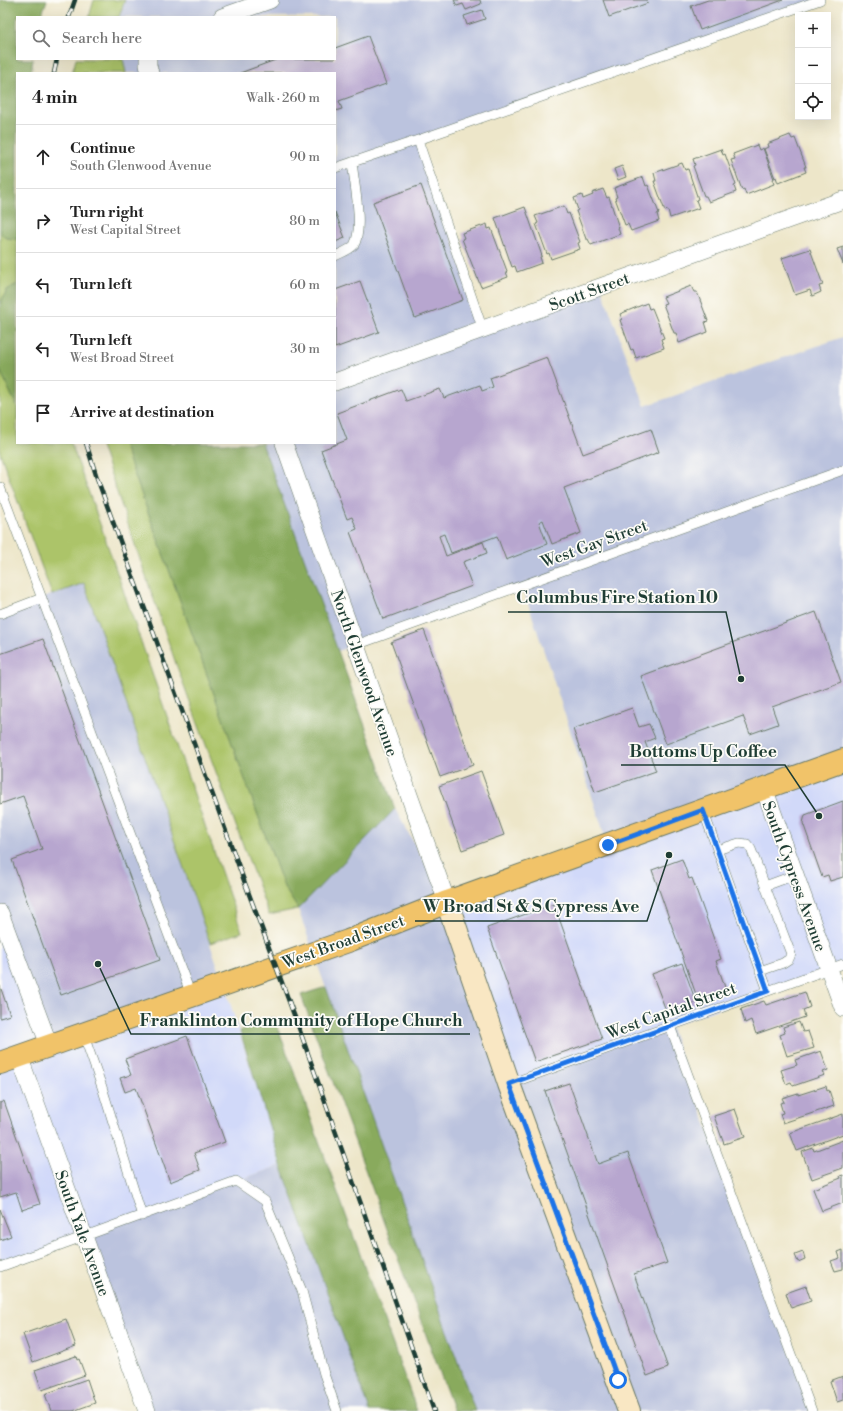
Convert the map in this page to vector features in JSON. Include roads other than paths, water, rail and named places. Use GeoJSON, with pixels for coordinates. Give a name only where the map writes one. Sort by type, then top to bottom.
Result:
{"type":"FeatureCollection","features":[{"type":"Feature","properties":{"kind":"main road","name":"West Broad Street"},"geometry":{"type":"LineString","coordinates":[[10,1059],[348,941],[447,902],[843,760]]}},
{"type":"Feature","properties":{"kind":"street"},"geometry":{"type":"LineString","coordinates":[[225,16],[270,0]]}},
{"type":"Feature","properties":{"kind":"street"},"geometry":{"type":"LineString","coordinates":[[148,60],[150,72]]}},
{"type":"Feature","properties":{"kind":"street","name":"Scott Street"},"geometry":{"type":"LineString","coordinates":[[336,382],[843,200]]}},
{"type":"Feature","properties":{"kind":"street","name":"North Glenwood Avenue"},"geometry":{"type":"LineString","coordinates":[[284,444],[447,902]]}},
{"type":"Feature","properties":{"kind":"street","name":"South Cypress Avenue"},"geometry":{"type":"LineString","coordinates":[[764,788],[795,875],[836,967],[843,1008]]}},
{"type":"Feature","properties":{"kind":"street"},"geometry":{"type":"LineString","coordinates":[[447,902],[509,1084],[629,1411]]}},
{"type":"Feature","properties":{"kind":"street"},"geometry":{"type":"LineString","coordinates":[[0,913],[49,1045]]}},
{"type":"Feature","properties":{"kind":"street","name":"South Yale Avenue"},"geometry":{"type":"LineString","coordinates":[[10,1059],[84,1237],[147,1411]]}},
{"type":"Feature","properties":{"kind":"lane"},"geometry":{"type":"LineString","coordinates":[[336,168],[820,0]]}},
{"type":"Feature","properties":{"kind":"lane"},"geometry":{"type":"LineString","coordinates":[[418,140],[483,330]]}},
{"type":"Feature","properties":{"kind":"lane"},"geometry":{"type":"LineString","coordinates":[[336,255],[353,246],[358,229],[358,204],[352,162]]}},
{"type":"Feature","properties":{"kind":"lane","name":"West Gay Street"},"geometry":{"type":"LineString","coordinates":[[356,645],[843,470]]}},
{"type":"Feature","properties":{"kind":"lane"},"geometry":{"type":"LineString","coordinates":[[0,487],[191,995]]}},
{"type":"Feature","properties":{"kind":"lane"},"geometry":{"type":"LineString","coordinates":[[0,614],[42,598]]}},
{"type":"Feature","properties":{"kind":"lane"},"geometry":{"type":"LineString","coordinates":[[703,810],[768,991]]}},
{"type":"Feature","properties":{"kind":"lane"},"geometry":{"type":"LineString","coordinates":[[717,850],[739,843],[747,844],[751,849],[791,954],[789,959],[783,963],[760,971]]}},
{"type":"Feature","properties":{"kind":"lane"},"geometry":{"type":"LineString","coordinates":[[765,886],[795,875]]}},
{"type":"Feature","properties":{"kind":"lane","name":"West Capital Street"},"geometry":{"type":"LineString","coordinates":[[509,1084],[836,967]]}},
{"type":"Feature","properties":{"kind":"lane"},"geometry":{"type":"LineString","coordinates":[[670,1026],[812,1411]]}},
{"type":"Feature","properties":{"kind":"lane"},"geometry":{"type":"LineString","coordinates":[[83,1033],[102,1087],[142,1216]]}},
{"type":"Feature","properties":{"kind":"lane"},"geometry":{"type":"LineString","coordinates":[[0,1267],[236,1181],[265,1201],[302,1291],[324,1374],[337,1411]]}},
{"type":"Feature","properties":{"kind":"railway"},"geometry":{"type":"LineString","coordinates":[[69,16],[75,0]]}},
{"type":"Feature","properties":{"kind":"railway"},"geometry":{"type":"LineString","coordinates":[[54,72],[57,60]]}},
{"type":"Feature","properties":{"kind":"railway"},"geometry":{"type":"LineString","coordinates":[[86,444],[97,478],[300,1031],[434,1411]]}},
{"type":"Feature","properties":{"kind":"place","name":"Columbus Fire Station 10"},"geometry":{"type":"Point","coordinates":[741,679]}},
{"type":"Feature","properties":{"kind":"place","name":"Bottoms Up Coffee"},"geometry":{"type":"Point","coordinates":[819,816]}},
{"type":"Feature","properties":{"kind":"place","name":"W Broad St & S Cypress Ave"},"geometry":{"type":"Point","coordinates":[669,855]}},
{"type":"Feature","properties":{"kind":"place","name":"Franklinton Community of Hope Church"},"geometry":{"type":"Point","coordinates":[98,964]}}]}
